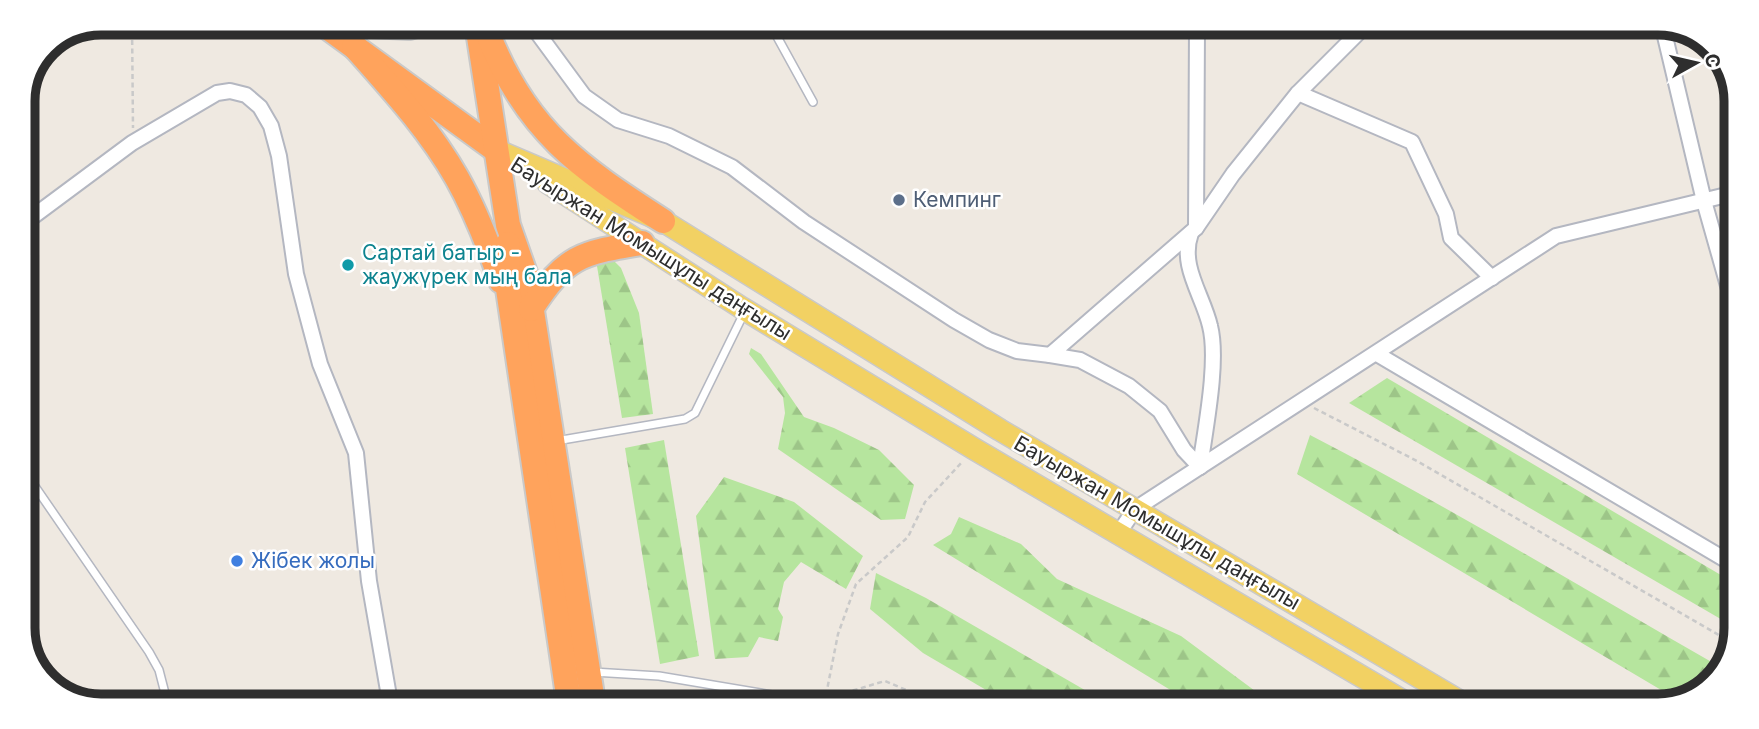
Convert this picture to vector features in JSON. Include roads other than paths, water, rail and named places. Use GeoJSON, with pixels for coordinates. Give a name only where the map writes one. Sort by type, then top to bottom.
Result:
{"type":"FeatureCollection","features":[{"type":"Feature","properties":{"kind":"highway"},"geometry":{"type":"LineString","coordinates":[[354,35],[496,150]]}},
{"type":"Feature","properties":{"kind":"highway"},"geometry":{"type":"LineString","coordinates":[[354,35],[457,177],[521,309],[552,442],[592,694]]}},
{"type":"Feature","properties":{"kind":"highway"},"geometry":{"type":"LineString","coordinates":[[479,35],[508,225],[507,282],[521,309],[568,694]]}},
{"type":"Feature","properties":{"kind":"highway"},"geometry":{"type":"LineString","coordinates":[[489,35],[497,57],[516,91],[551,138],[572,158],[663,221]]}},
{"type":"Feature","properties":{"kind":"highway"},"geometry":{"type":"LineString","coordinates":[[521,309],[555,274],[581,256],[642,243]]}},
{"type":"Feature","properties":{"kind":"main road","name":"Бауыржан Момышұлы даңғылы"},"geometry":{"type":"LineString","coordinates":[[496,150],[663,221],[1000,430],[1448,694]]}},
{"type":"Feature","properties":{"kind":"main road","name":"Бауыржан Момышұлы даңғылы"},"geometry":{"type":"LineString","coordinates":[[496,150],[745,310],[976,450],[1391,694]]}},
{"type":"Feature","properties":{"kind":"street"},"geometry":{"type":"LineString","coordinates":[[539,35],[584,96],[618,120],[669,136],[732,167],[804,222],[954,320],[989,340],[1017,351],[1080,360],[1129,386],[1160,411],[1184,450],[1200,467]]}},
{"type":"Feature","properties":{"kind":"street"},"geometry":{"type":"LineString","coordinates":[[1050,355],[1193,230],[1197,35]]}},
{"type":"Feature","properties":{"kind":"street"},"geometry":{"type":"LineString","coordinates":[[1200,467],[1213,350],[1210,327],[1188,265],[1186,246],[1193,230],[1233,174],[1298,93],[1356,35]]}},
{"type":"Feature","properties":{"kind":"street"},"geometry":{"type":"LineString","coordinates":[[1665,36],[1704,201],[1724,272]]}},
{"type":"Feature","properties":{"kind":"street"},"geometry":{"type":"LineString","coordinates":[[35,216],[132,143],[217,93],[230,91],[246,95],[260,107],[271,126],[279,156],[296,274],[320,364],[356,453],[369,580],[389,694]]}},
{"type":"Feature","properties":{"kind":"street"},"geometry":{"type":"LineString","coordinates":[[1298,93],[1412,142],[1446,214],[1451,238],[1492,278]]}},
{"type":"Feature","properties":{"kind":"street"},"geometry":{"type":"LineString","coordinates":[[1118,534],[1135,509],[1556,236],[1724,196]]}},
{"type":"Feature","properties":{"kind":"street"},"geometry":{"type":"LineString","coordinates":[[35,214],[40,213]]}},
{"type":"Feature","properties":{"kind":"street"},"geometry":{"type":"LineString","coordinates":[[1377,354],[1724,559]]}},
{"type":"Feature","properties":{"kind":"lane"},"geometry":{"type":"LineString","coordinates":[[776,35],[813,102]]}},
{"type":"Feature","properties":{"kind":"lane"},"geometry":{"type":"LineString","coordinates":[[552,442],[685,419],[695,413],[745,310]]}},
{"type":"Feature","properties":{"kind":"lane"},"geometry":{"type":"LineString","coordinates":[[35,487],[149,652],[159,670],[165,694]]}},
{"type":"Feature","properties":{"kind":"lane"},"geometry":{"type":"LineString","coordinates":[[589,672],[659,676],[766,694]]}},
{"type":"Feature","properties":{"kind":"place","name":"Кемпинг"},"geometry":{"type":"Point","coordinates":[899,200]}},
{"type":"Feature","properties":{"kind":"place","name":"Сартай батыр - жаужүрек мың бала"},"geometry":{"type":"Point","coordinates":[348,265]}},
{"type":"Feature","properties":{"kind":"place","name":"Жібек жолы"},"geometry":{"type":"Point","coordinates":[237,561]}}]}
